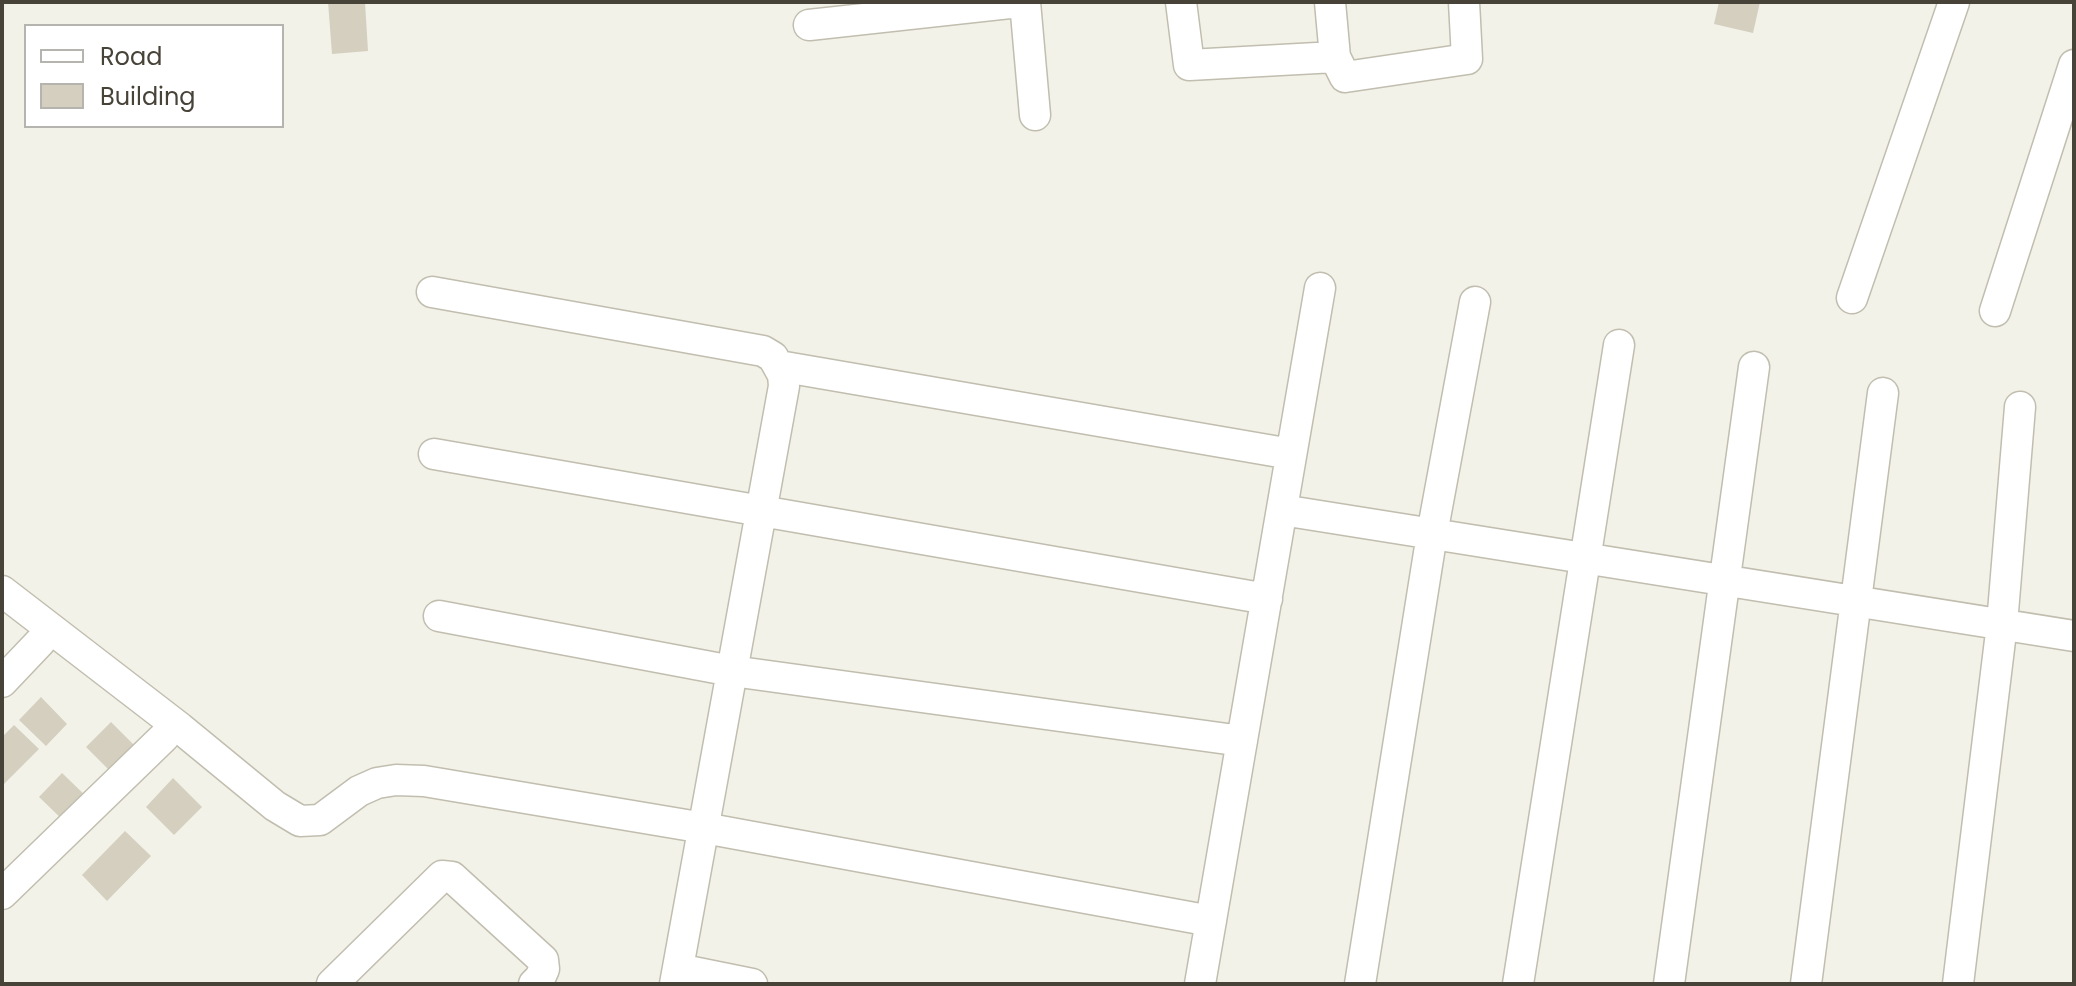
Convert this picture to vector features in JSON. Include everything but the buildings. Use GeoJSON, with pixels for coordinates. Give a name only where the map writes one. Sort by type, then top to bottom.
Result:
{"type":"FeatureCollection","features":[{"type":"Feature","properties":{"kind":"street"},"geometry":{"type":"LineString","coordinates":[[809,25],[1019,2]]}},
{"type":"Feature","properties":{"kind":"street"},"geometry":{"type":"LineString","coordinates":[[1025,2],[1035,115]]}},
{"type":"Feature","properties":{"kind":"street"},"geometry":{"type":"LineString","coordinates":[[1181,2],[1189,65],[1335,57]]}},
{"type":"Feature","properties":{"kind":"street"},"geometry":{"type":"LineString","coordinates":[[1330,2],[1335,57],[1345,77],[1465,59],[1468,54],[1464,2]]}},
{"type":"Feature","properties":{"kind":"street"},"geometry":{"type":"LineString","coordinates":[[1852,298],[1954,2]]}},
{"type":"Feature","properties":{"kind":"street"},"geometry":{"type":"LineString","coordinates":[[1995,311],[2074,65]]}},
{"type":"Feature","properties":{"kind":"street"},"geometry":{"type":"LineString","coordinates":[[1200,984],[1320,288]]}},
{"type":"Feature","properties":{"kind":"street"},"geometry":{"type":"LineString","coordinates":[[432,292],[749,348],[763,351],[779,366],[784,386],[676,976],[752,984]]}},
{"type":"Feature","properties":{"kind":"street"},"geometry":{"type":"LineString","coordinates":[[1360,984],[1432,534],[1475,302]]}},
{"type":"Feature","properties":{"kind":"street"},"geometry":{"type":"LineString","coordinates":[[1518,984],[1619,345]]}},
{"type":"Feature","properties":{"kind":"street"},"geometry":{"type":"LineString","coordinates":[[779,366],[1291,454]]}},
{"type":"Feature","properties":{"kind":"street"},"geometry":{"type":"LineString","coordinates":[[1669,984],[1754,367]]}},
{"type":"Feature","properties":{"kind":"street"},"geometry":{"type":"LineString","coordinates":[[1806,984],[1883,393]]}},
{"type":"Feature","properties":{"kind":"street"},"geometry":{"type":"LineString","coordinates":[[1958,984],[2002,624],[2020,407]]}},
{"type":"Feature","properties":{"kind":"street"},"geometry":{"type":"LineString","coordinates":[[434,454],[1267,599]]}},
{"type":"Feature","properties":{"kind":"street"},"geometry":{"type":"LineString","coordinates":[[1282,510],[2074,636]]}},
{"type":"Feature","properties":{"kind":"street"},"geometry":{"type":"LineString","coordinates":[[2,591],[180,728],[275,806],[300,821],[320,820],[359,791],[377,783],[424,781],[704,828],[1211,921]]}},
{"type":"Feature","properties":{"kind":"street"},"geometry":{"type":"LineString","coordinates":[[439,616],[732,671],[1242,741]]}},
{"type":"Feature","properties":{"kind":"street"},"geometry":{"type":"LineString","coordinates":[[2,682],[40,642]]}},
{"type":"Feature","properties":{"kind":"street"},"geometry":{"type":"LineString","coordinates":[[2,894],[164,737]]}},
{"type":"Feature","properties":{"kind":"street"},"geometry":{"type":"LineString","coordinates":[[332,984],[442,876],[452,877],[543,960],[544,969],[534,984]]}}]}
